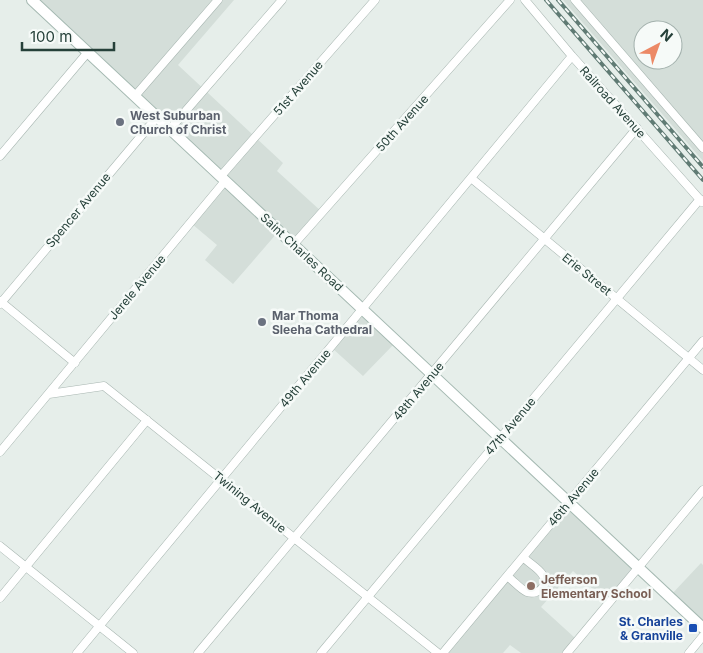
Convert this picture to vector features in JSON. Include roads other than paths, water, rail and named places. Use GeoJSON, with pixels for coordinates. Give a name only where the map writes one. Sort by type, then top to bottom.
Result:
{"type":"FeatureCollection","features":[{"type":"Feature","properties":{"kind":"main road","name":"Saint Charles Road"},"geometry":{"type":"LineString","coordinates":[[32,0],[703,628]]}},
{"type":"Feature","properties":{"kind":"street"},"geometry":{"type":"LineString","coordinates":[[135,96],[218,0]]}},
{"type":"Feature","properties":{"kind":"street"},"geometry":{"type":"LineString","coordinates":[[170,129],[282,0]]}},
{"type":"Feature","properties":{"kind":"street","name":"51st Avenue"},"geometry":{"type":"LineString","coordinates":[[223,179],[374,0]]}},
{"type":"Feature","properties":{"kind":"street","name":"50th Avenue"},"geometry":{"type":"LineString","coordinates":[[294,244],[510,0]]}},
{"type":"Feature","properties":{"kind":"street","name":"Railroad Avenue"},"geometry":{"type":"LineString","coordinates":[[525,0],[572,56],[702,201]]}},
{"type":"Feature","properties":{"kind":"street"},"geometry":{"type":"LineString","coordinates":[[575,0],[703,148]]}},
{"type":"Feature","properties":{"kind":"street"},"geometry":{"type":"LineString","coordinates":[[0,156],[88,52]]}},
{"type":"Feature","properties":{"kind":"street","name":"49th Avenue"},"geometry":{"type":"LineString","coordinates":[[77,653],[572,56]]}},
{"type":"Feature","properties":{"kind":"street","name":"Spencer Avenue"},"geometry":{"type":"LineString","coordinates":[[1,302],[157,117]]}},
{"type":"Feature","properties":{"kind":"street","name":"48th Avenue"},"geometry":{"type":"LineString","coordinates":[[198,653],[637,128]]}},
{"type":"Feature","properties":{"kind":"street","name":"Erie Street"},"geometry":{"type":"LineString","coordinates":[[471,178],[703,370]]}},
{"type":"Feature","properties":{"kind":"street","name":"Jerele Avenue"},"geometry":{"type":"LineString","coordinates":[[49,394],[223,179]]}},
{"type":"Feature","properties":{"kind":"street","name":"47th Avenue"},"geometry":{"type":"LineString","coordinates":[[322,653],[616,299],[702,201]]}},
{"type":"Feature","properties":{"kind":"street"},"geometry":{"type":"LineString","coordinates":[[1,302],[75,363]]}},
{"type":"Feature","properties":{"kind":"street","name":"46th Avenue"},"geometry":{"type":"LineString","coordinates":[[443,653],[703,341]]}},
{"type":"Feature","properties":{"kind":"street","name":"Twining Avenue"},"geometry":{"type":"LineString","coordinates":[[49,394],[104,386],[438,653]]}},
{"type":"Feature","properties":{"kind":"street"},"geometry":{"type":"LineString","coordinates":[[0,452],[49,394]]}},
{"type":"Feature","properties":{"kind":"street"},"geometry":{"type":"LineString","coordinates":[[0,598],[148,420]]}},
{"type":"Feature","properties":{"kind":"street"},"geometry":{"type":"LineString","coordinates":[[567,653],[703,490]]}},
{"type":"Feature","properties":{"kind":"street"},"geometry":{"type":"LineString","coordinates":[[0,546],[132,653]]}},
{"type":"Feature","properties":{"kind":"street"},"geometry":{"type":"LineString","coordinates":[[508,576],[526,591],[538,592],[542,590],[545,580],[543,574],[524,558]]}},
{"type":"Feature","properties":{"kind":"street"},"geometry":{"type":"LineString","coordinates":[[689,653],[703,636]]}},
{"type":"Feature","properties":{"kind":"railway"},"geometry":{"type":"LineString","coordinates":[[546,0],[703,180]]}},
{"type":"Feature","properties":{"kind":"railway"},"geometry":{"type":"LineString","coordinates":[[558,0],[703,167]]}},
{"type":"Feature","properties":{"kind":"place","name":"West Suburban Church of Christ"},"geometry":{"type":"Point","coordinates":[120,122]}},
{"type":"Feature","properties":{"kind":"place","name":"Mar Thoma Sleeha Cathedral"},"geometry":{"type":"Point","coordinates":[262,322]}},
{"type":"Feature","properties":{"kind":"place","name":"Jefferson Elementary School"},"geometry":{"type":"Point","coordinates":[531,586]}},
{"type":"Feature","properties":{"kind":"place","name":"St. Charles & Granville"},"geometry":{"type":"Point","coordinates":[693,628]}}]}
